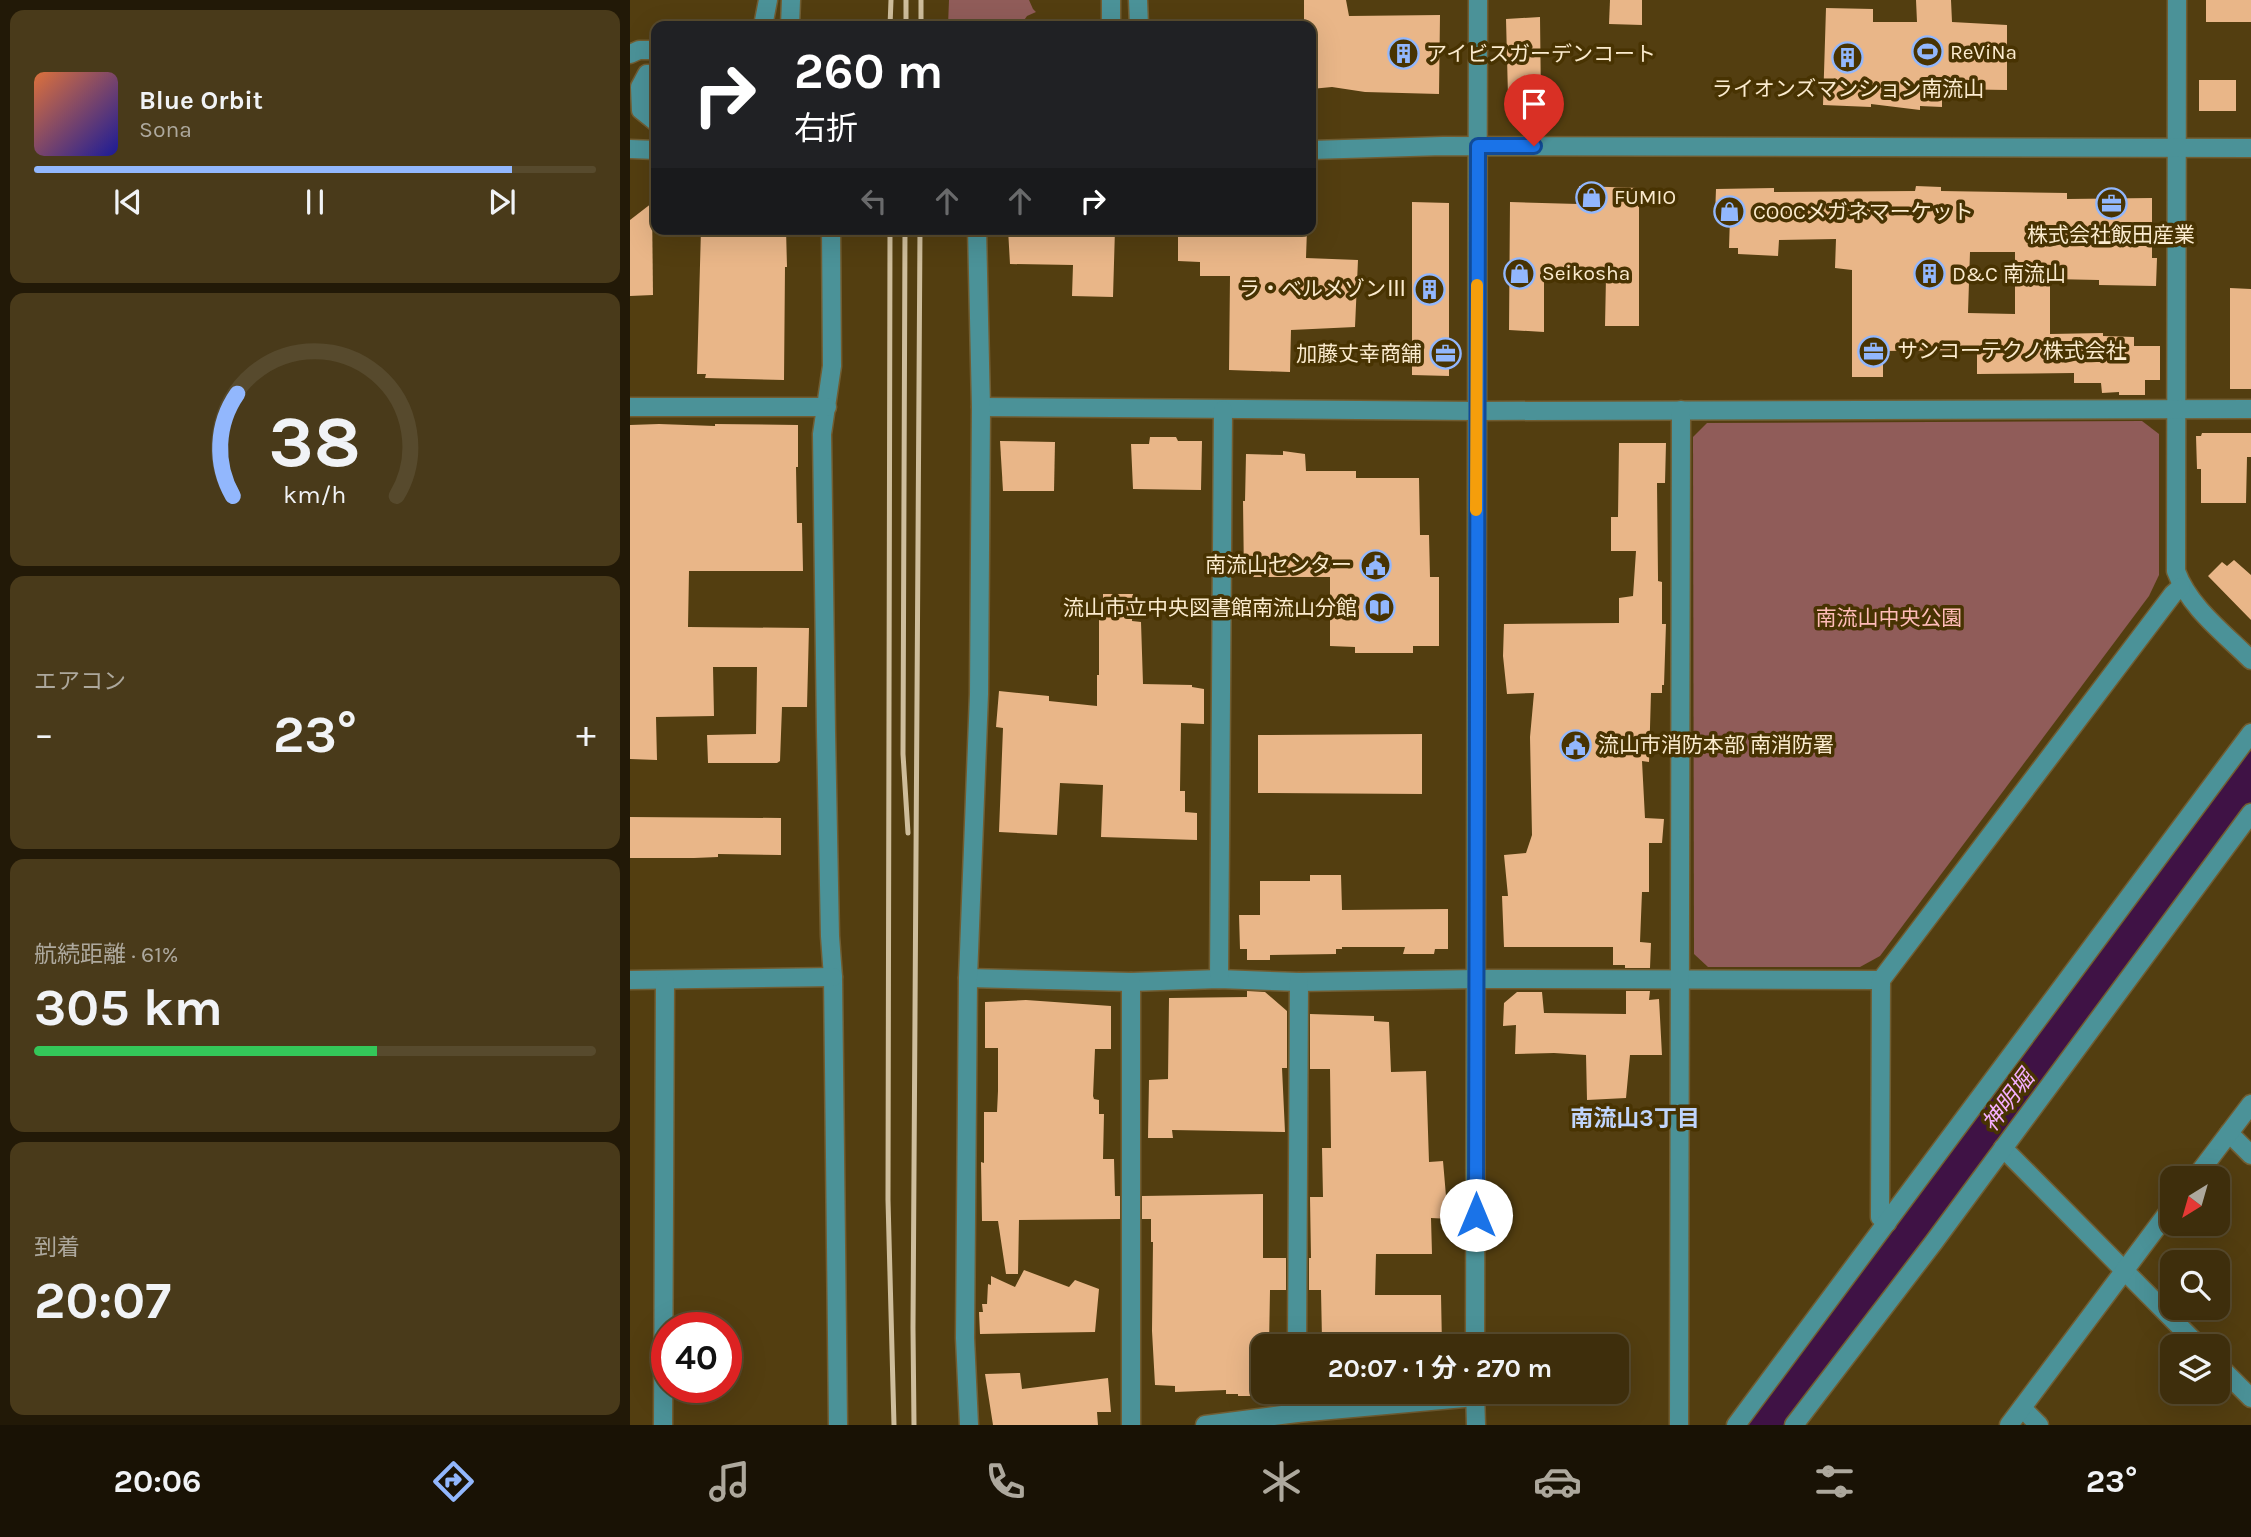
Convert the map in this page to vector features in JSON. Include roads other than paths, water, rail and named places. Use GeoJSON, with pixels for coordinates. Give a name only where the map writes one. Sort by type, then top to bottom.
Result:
{"type":"FeatureCollection","features":[{"type":"Feature","properties":{"kind":"street"},"geometry":{"type":"LineString","coordinates":[[764,21],[768,0]]}},
{"type":"Feature","properties":{"kind":"street"},"geometry":{"type":"LineString","coordinates":[[790,21],[791,0]]}},
{"type":"Feature","properties":{"kind":"street"},"geometry":{"type":"LineString","coordinates":[[1111,0],[1111,21]]}},
{"type":"Feature","properties":{"kind":"street"},"geometry":{"type":"LineString","coordinates":[[1138,0],[1139,21]]}},
{"type":"Feature","properties":{"kind":"street"},"geometry":{"type":"LineString","coordinates":[[1475,1334],[1478,0]]}},
{"type":"Feature","properties":{"kind":"street"},"geometry":{"type":"LineString","coordinates":[[2177,0],[2176,570],[2181,587],[2190,598],[2251,660]]}},
{"type":"Feature","properties":{"kind":"street"},"geometry":{"type":"LineString","coordinates":[[651,74],[647,74],[640,87],[641,110],[651,118]]}},
{"type":"Feature","properties":{"kind":"street"},"geometry":{"type":"LineString","coordinates":[[1316,150],[1478,146],[2251,148]]}},
{"type":"Feature","properties":{"kind":"street"},"geometry":{"type":"LineString","coordinates":[[630,149],[651,150]]}},
{"type":"Feature","properties":{"kind":"street"},"geometry":{"type":"LineString","coordinates":[[831,235],[832,366],[822,434],[829,909],[833,977],[838,1425]]}},
{"type":"Feature","properties":{"kind":"street"},"geometry":{"type":"LineString","coordinates":[[969,1425],[965,1338],[968,978],[979,694],[981,407],[977,235]]}},
{"type":"Feature","properties":{"kind":"street"},"geometry":{"type":"LineString","coordinates":[[630,407],[827,407]]}},
{"type":"Feature","properties":{"kind":"street"},"geometry":{"type":"LineString","coordinates":[[981,407],[1476,411],[2251,409]]}},
{"type":"Feature","properties":{"kind":"street"},"geometry":{"type":"LineString","coordinates":[[1219,979],[1223,410]]}},
{"type":"Feature","properties":{"kind":"street"},"geometry":{"type":"LineString","coordinates":[[1679,1425],[1681,410]]}},
{"type":"Feature","properties":{"kind":"street"},"geometry":{"type":"LineString","coordinates":[[1887,1223],[1880,1217],[1881,980],[2173,594],[2181,587]]}},
{"type":"Feature","properties":{"kind":"street"},"geometry":{"type":"LineString","coordinates":[[1736,1425],[2251,733]]}},
{"type":"Feature","properties":{"kind":"street"},"geometry":{"type":"LineString","coordinates":[[1794,1425],[1934,1242],[2251,813]]}},
{"type":"Feature","properties":{"kind":"street"},"geometry":{"type":"LineString","coordinates":[[630,980],[833,977]]}},
{"type":"Feature","properties":{"kind":"street"},"geometry":{"type":"LineString","coordinates":[[968,978],[1131,982],[1219,979],[1299,982],[1477,979],[1881,980]]}},
{"type":"Feature","properties":{"kind":"street"},"geometry":{"type":"LineString","coordinates":[[663,1425],[665,981]]}},
{"type":"Feature","properties":{"kind":"street"},"geometry":{"type":"LineString","coordinates":[[1131,982],[1131,1425]]}},
{"type":"Feature","properties":{"kind":"street"},"geometry":{"type":"LineString","coordinates":[[1297,1334],[1299,982]]}},
{"type":"Feature","properties":{"kind":"street"},"geometry":{"type":"LineString","coordinates":[[2204,1166],[2251,1104]]}},
{"type":"Feature","properties":{"kind":"street"},"geometry":{"type":"LineString","coordinates":[[2229,1133],[2251,1155]]}},
{"type":"Feature","properties":{"kind":"street"},"geometry":{"type":"LineString","coordinates":[[2003,1147],[2187,1334]]}},
{"type":"Feature","properties":{"kind":"street"},"geometry":{"type":"LineString","coordinates":[[2009,1425],[2160,1222]]}},
{"type":"Feature","properties":{"kind":"street"},"geometry":{"type":"LineString","coordinates":[[2230,1377],[2251,1398]]}},
{"type":"Feature","properties":{"kind":"street"},"geometry":{"type":"LineString","coordinates":[[1297,1404],[1297,1413]]}},
{"type":"Feature","properties":{"kind":"street"},"geometry":{"type":"LineString","coordinates":[[1205,1425],[1381,1404]]}},
{"type":"Feature","properties":{"kind":"street"},"geometry":{"type":"LineString","coordinates":[[1475,1404],[1476,1425]]}},
{"type":"Feature","properties":{"kind":"street"},"geometry":{"type":"LineString","coordinates":[[2022,1408],[2039,1425]]}},
{"type":"Feature","properties":{"kind":"waterway","name":"神明堀"},"geometry":{"type":"LineString","coordinates":[[1766,1425],[2251,776]]}},
{"type":"Feature","properties":{"kind":"railway"},"geometry":{"type":"LineString","coordinates":[[890,21],[891,0]]}},
{"type":"Feature","properties":{"kind":"railway"},"geometry":{"type":"LineString","coordinates":[[906,0],[906,21]]}},
{"type":"Feature","properties":{"kind":"railway"},"geometry":{"type":"LineString","coordinates":[[921,0],[921,21]]}},
{"type":"Feature","properties":{"kind":"railway"},"geometry":{"type":"LineString","coordinates":[[890,235],[888,1200],[894,1425]]}},
{"type":"Feature","properties":{"kind":"railway"},"geometry":{"type":"LineString","coordinates":[[905,235],[903,754],[908,833]]}},
{"type":"Feature","properties":{"kind":"railway"},"geometry":{"type":"LineString","coordinates":[[914,1425],[920,235]]}},
{"type":"Feature","properties":{"kind":"place","name":"ReViNa"},"geometry":{"type":"Point","coordinates":[1927,52]}},
{"type":"Feature","properties":{"kind":"place","name":"アイビスガーデンコート"},"geometry":{"type":"Point","coordinates":[1403,54]}},
{"type":"Feature","properties":{"kind":"place","name":"ライオンズマンション南流山"},"geometry":{"type":"Point","coordinates":[1848,57]}},
{"type":"Feature","properties":{"kind":"place","name":"FUMIO"},"geometry":{"type":"Point","coordinates":[1591,197]}},
{"type":"Feature","properties":{"kind":"place","name":"株式会社飯田産業"},"geometry":{"type":"Point","coordinates":[2111,203]}},
{"type":"Feature","properties":{"kind":"place","name":"COOCメガネマーケット"},"geometry":{"type":"Point","coordinates":[1730,212]}},
{"type":"Feature","properties":{"kind":"place","name":"Seikosha"},"geometry":{"type":"Point","coordinates":[1519,273]}},
{"type":"Feature","properties":{"kind":"place","name":"D&C 南流山"},"geometry":{"type":"Point","coordinates":[1929,274]}},
{"type":"Feature","properties":{"kind":"place","name":"ラ・ベルメゾンⅢ"},"geometry":{"type":"Point","coordinates":[1430,289]}},
{"type":"Feature","properties":{"kind":"place","name":"サンコーテクノ株式会社"},"geometry":{"type":"Point","coordinates":[1874,351]}},
{"type":"Feature","properties":{"kind":"place","name":"加藤丈幸商舗"},"geometry":{"type":"Point","coordinates":[1445,354]}},
{"type":"Feature","properties":{"kind":"place","name":"南流山センター"},"geometry":{"type":"Point","coordinates":[1375,565]}},
{"type":"Feature","properties":{"kind":"place","name":"流山市立中央図書館南流山分館"},"geometry":{"type":"Point","coordinates":[1380,608]}},
{"type":"Feature","properties":{"kind":"place","name":"流山市消防本部 南消防署"},"geometry":{"type":"Point","coordinates":[1575,745]}},
{"type":"Feature","properties":{"kind":"district","name":"南流山3丁目"},"geometry":{"type":"Point","coordinates":[1635,1118]}},
{"type":"Feature","properties":{"kind":"park label","name":"南流山中央公園"},"geometry":{"type":"Point","coordinates":[1889,618]}}]}
